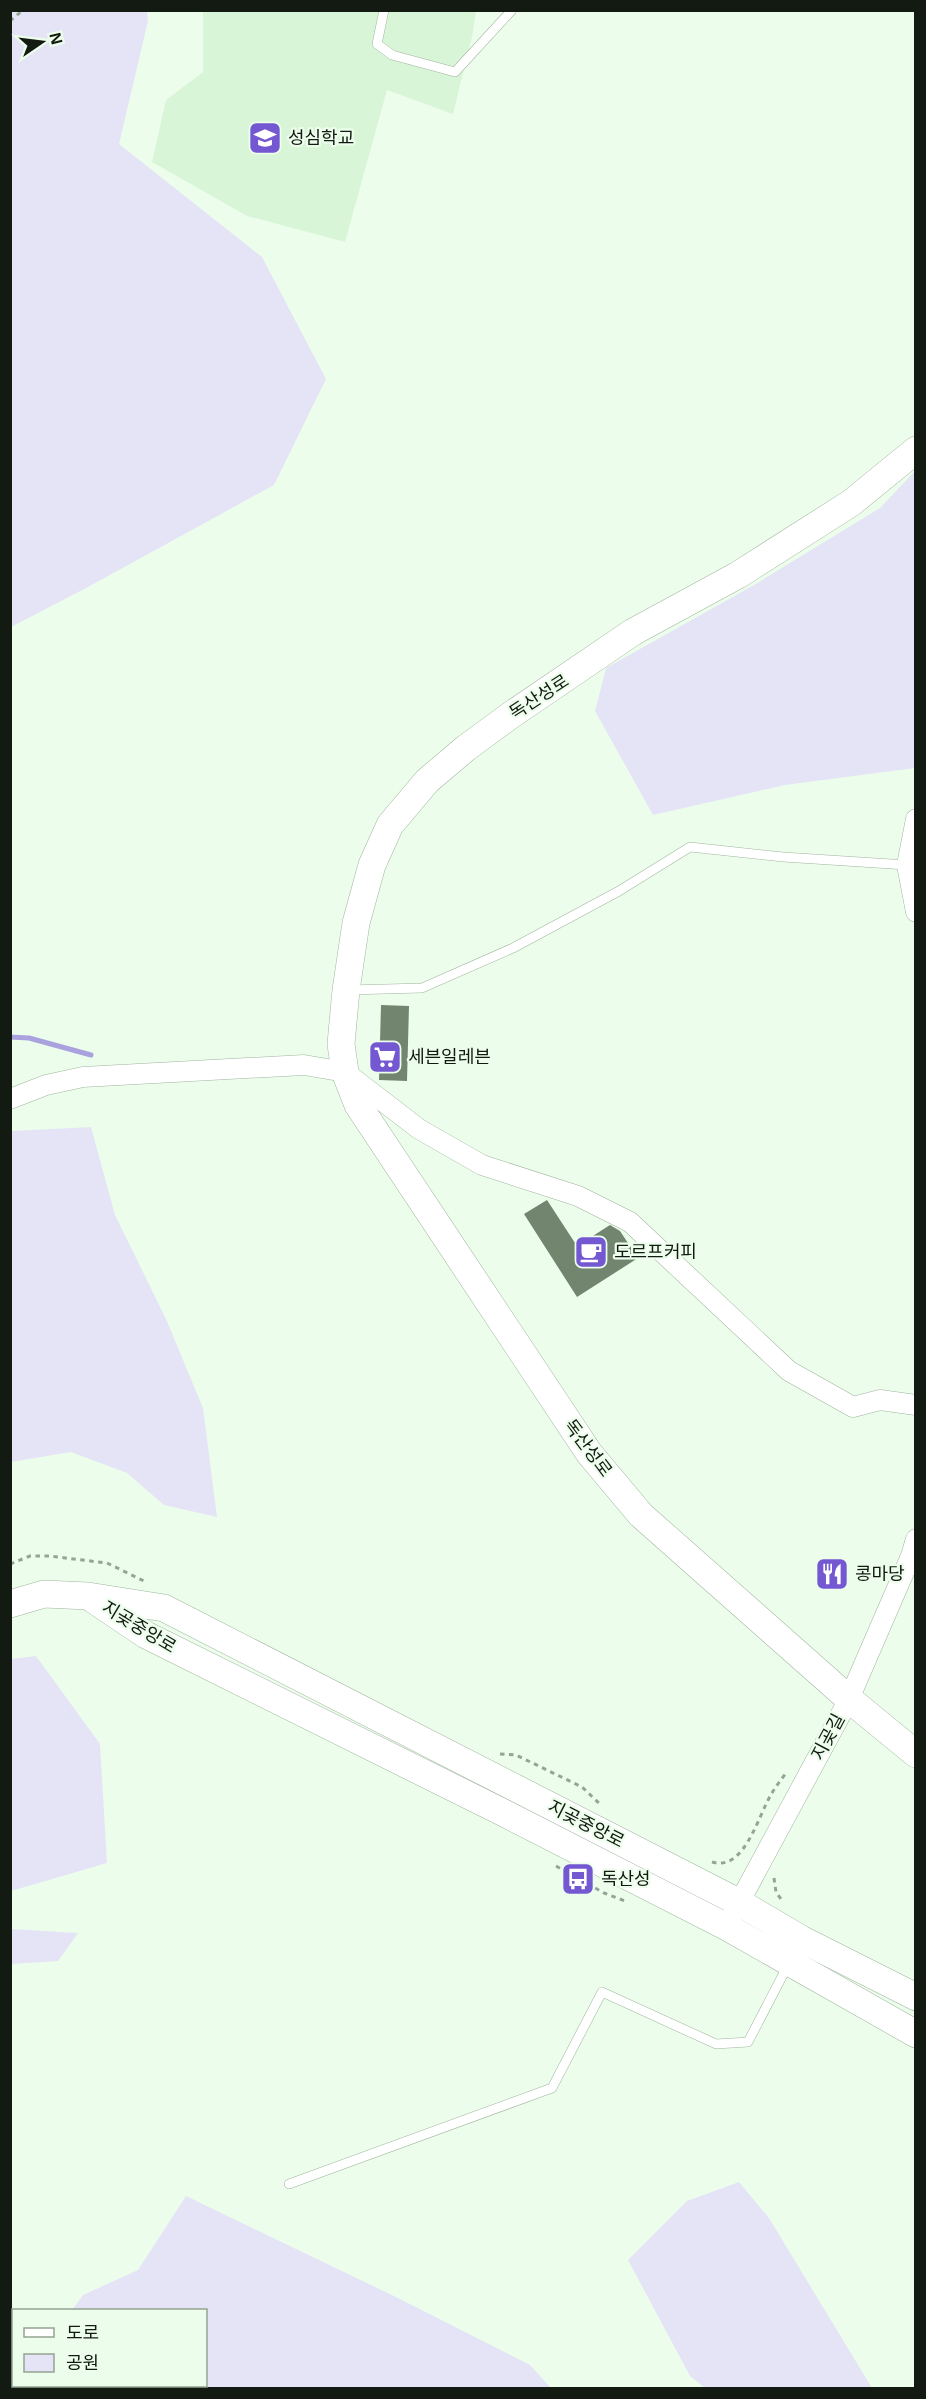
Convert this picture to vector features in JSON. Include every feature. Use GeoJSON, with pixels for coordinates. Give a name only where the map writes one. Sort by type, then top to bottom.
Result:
{"type":"FeatureCollection","features":[{"type":"Feature","properties":{"kind":"street","name":"독산성로"},"geometry":{"type":"LineString","coordinates":[[915,450],[851,503],[738,575],[633,632],[511,715],[466,748],[427,781],[390,825],[372,865],[356,923],[341,1044],[345,1072],[358,1105],[589,1453],[641,1515],[849,1699],[915,1754]]}},
{"type":"Feature","properties":{"kind":"street"},"geometry":{"type":"LineString","coordinates":[[915,819],[907,865],[915,912]]}},
{"type":"Feature","properties":{"kind":"street"},"geometry":{"type":"LineString","coordinates":[[10,1099],[46,1085],[83,1077],[304,1065],[345,1072],[419,1129],[482,1165],[578,1196],[630,1222],[789,1371],[853,1407],[880,1400],[915,1405]]}},
{"type":"Feature","properties":{"kind":"street","name":"지곶길"},"geometry":{"type":"LineString","coordinates":[[727,1927],[849,1699],[911,1556],[915,1539]]}},
{"type":"Feature","properties":{"kind":"street"},"geometry":{"type":"LineString","coordinates":[[10,1604],[44,1594],[88,1596]]}},
{"type":"Feature","properties":{"kind":"street","name":"지곶중앙로"},"geometry":{"type":"LineString","coordinates":[[88,1596],[164,1608],[740,1902],[795,1951],[915,2034]]}},
{"type":"Feature","properties":{"kind":"street","name":"지곶중앙로"},"geometry":{"type":"LineString","coordinates":[[88,1596],[146,1635],[727,1927],[915,1997]]}},
{"type":"Feature","properties":{"kind":"lane"},"geometry":{"type":"LineString","coordinates":[[384,10],[377,44],[392,56],[455,72],[512,10]]}},
{"type":"Feature","properties":{"kind":"lane"},"geometry":{"type":"LineString","coordinates":[[346,990],[422,988],[513,948],[619,891],[690,847],[783,857],[907,865]]}},
{"type":"Feature","properties":{"kind":"lane"},"geometry":{"type":"LineString","coordinates":[[289,2184],[552,2088],[602,1992],[716,2044],[748,2042],[795,1951]]}},
{"type":"Feature","properties":{"kind":"path"},"geometry":{"type":"LineString","coordinates":[[10,21],[22,10]]}},
{"type":"Feature","properties":{"kind":"path"},"geometry":{"type":"LineString","coordinates":[[704,1860],[719,1864],[736,1858],[742,1851],[772,1791],[793,1765]]}},
{"type":"Feature","properties":{"kind":"path"},"geometry":{"type":"LineString","coordinates":[[774,1876],[776,1892],[788,1907]]}},
{"type":"Feature","properties":{"kind":"shaded area","name":"성심학교"},"geometry":{"type":"Polygon","coordinates":[[[203,11],[476,11],[453,114],[387,90],[345,242],[247,216],[152,162],[166,100],[203,72],[203,11]]]}},
{"type":"Feature","properties":{"kind":"green space"},"geometry":{"type":"Polygon","coordinates":[[[11,10],[147,11],[148,21],[119,144],[262,257],[326,379],[274,485],[11,627],[11,10]]]}},
{"type":"Feature","properties":{"kind":"green space"},"geometry":{"type":"Polygon","coordinates":[[[915,471],[915,768],[785,785],[653,815],[595,711],[606,668],[754,585],[880,508],[915,471]]]}},
{"type":"Feature","properties":{"kind":"green space"},"geometry":{"type":"Polygon","coordinates":[[[91,1127],[115,1215],[166,1319],[203,1408],[217,1517],[164,1505],[127,1473],[71,1452],[11,1462],[11,1131],[91,1127]]]}},
{"type":"Feature","properties":{"kind":"green space"},"geometry":{"type":"Polygon","coordinates":[[[36,1656],[100,1744],[107,1863],[11,1891],[11,1659],[36,1656]]]}},
{"type":"Feature","properties":{"kind":"green space"},"geometry":{"type":"Polygon","coordinates":[[[10,1929],[78,1933],[58,1961],[11,1964],[10,1929]]]}},
{"type":"Feature","properties":{"kind":"green space"},"geometry":{"type":"Polygon","coordinates":[[[739,2182],[769,2218],[872,2388],[705,2388],[690,2376],[628,2260],[687,2201],[739,2182]]]}},
{"type":"Feature","properties":{"kind":"green space"},"geometry":{"type":"Polygon","coordinates":[[[186,2196],[396,2297],[530,2365],[551,2388],[65,2388],[207,2387],[207,2309],[73,2309],[83,2295],[138,2270],[186,2196]]]}},
{"type":"Feature","properties":{"kind":"building"},"geometry":{"type":"Polygon","coordinates":[[[381,1005],[409,1006],[407,1081],[379,1080],[381,1005]]]}},
{"type":"Feature","properties":{"kind":"building","name":"도르프커피"},"geometry":{"type":"Polygon","coordinates":[[[547,1200],[577,1246],[610,1225],[620,1231],[638,1258],[577,1297],[524,1214],[547,1200]]]}},
{"type":"Feature","properties":{"kind":"waterway"},"geometry":{"type":"LineString","coordinates":[[10,1037],[29,1038],[91,1055]]}},
{"type":"Feature","properties":{"kind":"place","name":"성심학교"},"geometry":{"type":"Point","coordinates":[265,138]}},
{"type":"Feature","properties":{"kind":"place","name":"세븐일레븐"},"geometry":{"type":"Point","coordinates":[385,1057]}},
{"type":"Feature","properties":{"kind":"place","name":"도르프커피"},"geometry":{"type":"Point","coordinates":[591,1252]}},
{"type":"Feature","properties":{"kind":"place","name":"콩마당"},"geometry":{"type":"Point","coordinates":[832,1574]}},
{"type":"Feature","properties":{"kind":"place","name":"독산성"},"geometry":{"type":"Point","coordinates":[578,1879]}}]}
